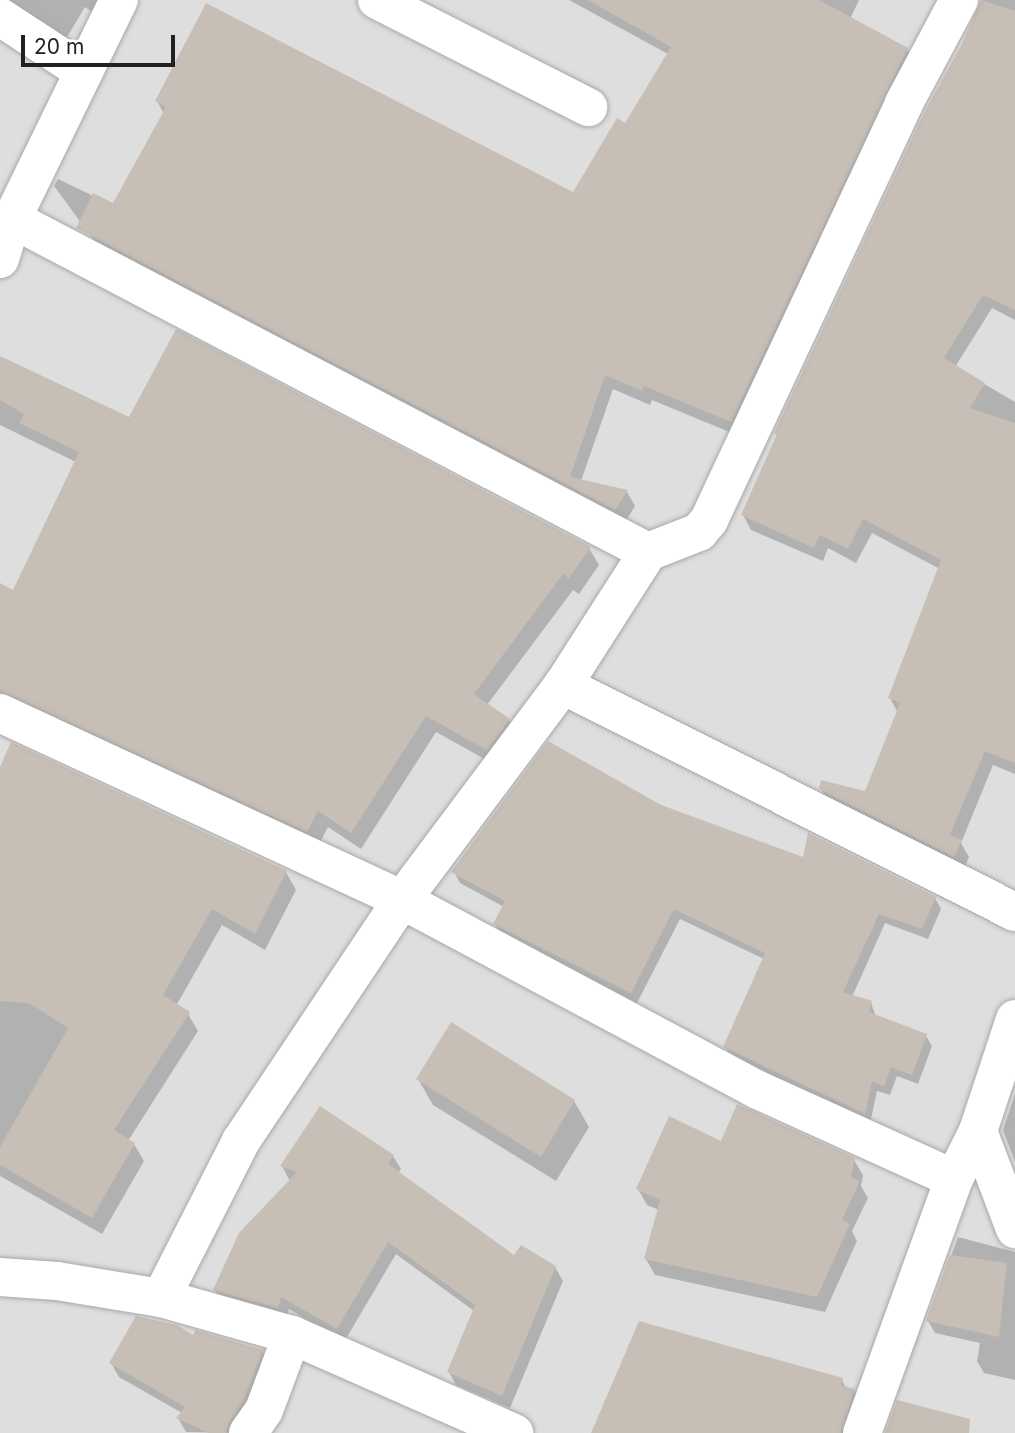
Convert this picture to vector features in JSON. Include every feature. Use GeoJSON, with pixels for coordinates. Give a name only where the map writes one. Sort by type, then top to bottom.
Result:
{"type":"FeatureCollection","features":[{"type":"Feature","properties":{"kind":"street"},"geometry":{"type":"LineString","coordinates":[[0,259],[12,219],[119,0]]}},
{"type":"Feature","properties":{"kind":"street"},"geometry":{"type":"LineString","coordinates":[[377,0],[588,107]]}},
{"type":"Feature","properties":{"kind":"street"},"geometry":{"type":"LineString","coordinates":[[161,1298],[241,1141],[402,900],[563,685],[648,552],[699,532],[709,520],[904,103],[959,0]]}},
{"type":"Feature","properties":{"kind":"street"},"geometry":{"type":"LineString","coordinates":[[0,17],[84,72]]}},
{"type":"Feature","properties":{"kind":"street"},"geometry":{"type":"LineString","coordinates":[[12,219],[648,552]]}},
{"type":"Feature","properties":{"kind":"street"},"geometry":{"type":"LineString","coordinates":[[563,685],[1015,912]]}},
{"type":"Feature","properties":{"kind":"street"},"geometry":{"type":"LineString","coordinates":[[0,713],[402,900],[758,1090],[954,1179]]}},
{"type":"Feature","properties":{"kind":"street"},"geometry":{"type":"LineString","coordinates":[[862,1433],[954,1179],[978,1131],[1015,1019]]}},
{"type":"Feature","properties":{"kind":"street"},"geometry":{"type":"LineString","coordinates":[[978,1131],[1015,1229]]}},
{"type":"Feature","properties":{"kind":"street"},"geometry":{"type":"LineString","coordinates":[[0,1277],[57,1281],[161,1298],[292,1335],[514,1433]]}},
{"type":"Feature","properties":{"kind":"street"},"geometry":{"type":"LineString","coordinates":[[248,1433],[264,1410],[292,1335]]}},
{"type":"Feature","properties":{"kind":"shaded area"},"geometry":{"type":"Polygon","coordinates":[[[0,0],[1015,0],[1015,1433],[0,1433],[0,0]]]}},
{"type":"Feature","properties":{"kind":"building"},"geometry":{"type":"Polygon","coordinates":[[[588,0],[819,0],[908,48],[731,422],[644,386],[642,391],[605,375],[570,477],[628,490],[615,510],[76,228],[93,193],[113,203],[166,107],[155,101],[206,3],[573,192],[617,118],[625,123],[671,47],[588,0]]]}},
{"type":"Feature","properties":{"kind":"building"},"geometry":{"type":"Polygon","coordinates":[[[981,0],[1015,11],[1015,310],[983,295],[944,358],[985,383],[970,408],[1015,423],[1015,763],[985,751],[950,835],[962,840],[954,857],[819,789],[821,780],[865,791],[900,703],[888,698],[941,560],[863,519],[848,549],[820,535],[814,548],[741,515],[777,434],[774,433],[924,113],[962,44],[981,0]]]}},
{"type":"Feature","properties":{"kind":"building"},"geometry":{"type":"Polygon","coordinates":[[[176,329],[591,547],[569,578],[563,574],[474,694],[510,719],[487,750],[426,716],[351,833],[318,811],[307,832],[0,691],[0,583],[13,590],[79,452],[19,423],[24,414],[0,400],[0,356],[129,417],[176,329]]]}},
{"type":"Feature","properties":{"kind":"building"},"geometry":{"type":"Polygon","coordinates":[[[548,741],[661,805],[803,857],[808,833],[936,897],[922,929],[879,914],[843,992],[872,1001],[869,1012],[927,1034],[912,1075],[891,1067],[884,1086],[872,1081],[865,1114],[723,1047],[765,953],[674,909],[631,993],[493,924],[505,901],[451,872],[548,741]]]}},
{"type":"Feature","properties":{"kind":"building"},"geometry":{"type":"Polygon","coordinates":[[[11,742],[287,871],[255,934],[212,909],[163,995],[190,1012],[114,1130],[135,1143],[92,1218],[0,1165],[0,1147],[68,1028],[29,1003],[0,1001],[0,767],[11,742]]]}},
{"type":"Feature","properties":{"kind":"building"},"geometry":{"type":"Polygon","coordinates":[[[451,1022],[575,1100],[541,1157],[416,1079],[451,1022]]]}},
{"type":"Feature","properties":{"kind":"building"},"geometry":{"type":"Polygon","coordinates":[[[737,1104],[855,1158],[851,1177],[860,1181],[842,1220],[850,1224],[817,1297],[644,1259],[660,1200],[636,1189],[669,1116],[721,1141],[737,1104]]]}},
{"type":"Feature","properties":{"kind":"building"},"geometry":{"type":"Polygon","coordinates":[[[320,1106],[394,1155],[388,1164],[514,1255],[521,1245],[556,1266],[502,1396],[447,1372],[475,1305],[388,1242],[337,1329],[281,1297],[278,1308],[213,1290],[239,1233],[297,1172],[280,1166],[320,1106]]]}},
{"type":"Feature","properties":{"kind":"building"},"geometry":{"type":"Polygon","coordinates":[[[950,1255],[1007,1263],[999,1337],[926,1321],[950,1255]]]}},
{"type":"Feature","properties":{"kind":"building"},"geometry":{"type":"Polygon","coordinates":[[[136,1316],[177,1325],[193,1335],[195,1330],[263,1350],[244,1400],[230,1421],[226,1433],[209,1433],[176,1418],[185,1407],[109,1363],[136,1316]]]}},
{"type":"Feature","properties":{"kind":"building"},"geometry":{"type":"Polygon","coordinates":[[[639,1321],[843,1378],[841,1385],[855,1389],[841,1433],[591,1433],[639,1321]]]}},
{"type":"Feature","properties":{"kind":"building"},"geometry":{"type":"Polygon","coordinates":[[[897,1400],[970,1419],[969,1433],[885,1433],[897,1400]]]}}]}
